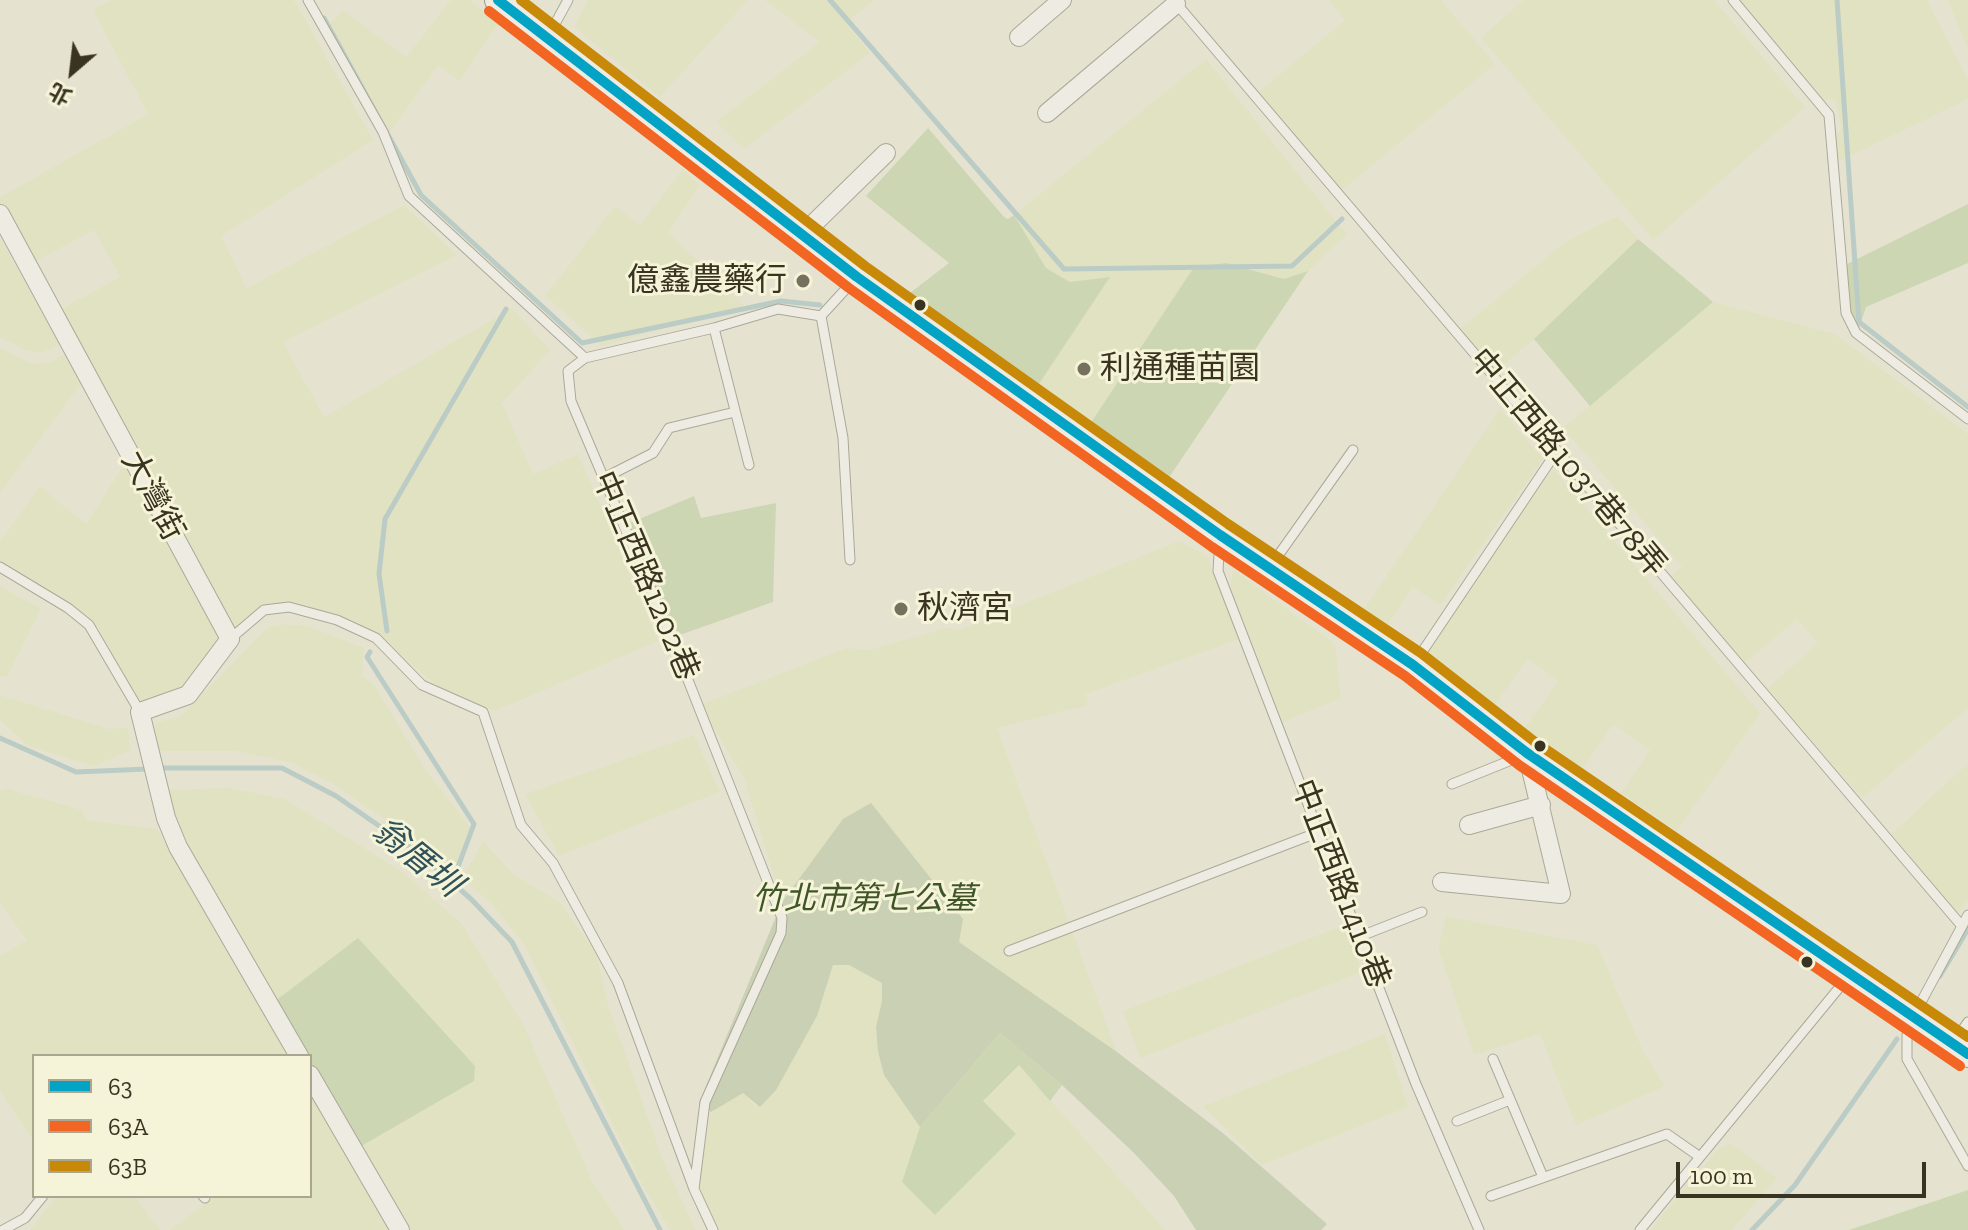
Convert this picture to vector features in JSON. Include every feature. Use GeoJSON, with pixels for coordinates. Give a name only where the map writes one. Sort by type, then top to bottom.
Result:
{"type":"FeatureCollection","features":[{"type":"Feature","properties":{"kind":"main road"},"geometry":{"type":"LineString","coordinates":[[498,0],[857,277],[1220,535],[1413,665],[1527,753],[1913,1017],[1963,1040]]}},
{"type":"Feature","properties":{"kind":"street"},"geometry":{"type":"LineString","coordinates":[[1019,37],[1062,0]]}},
{"type":"Feature","properties":{"kind":"street"},"geometry":{"type":"LineString","coordinates":[[1047,113],[1174,2]]}},
{"type":"Feature","properties":{"kind":"street"},"geometry":{"type":"LineString","coordinates":[[802,235],[886,153]]}},
{"type":"Feature","properties":{"kind":"street","name":"大灣街"},"geometry":{"type":"LineString","coordinates":[[0,214],[230,639]]}},
{"type":"Feature","properties":{"kind":"street"},"geometry":{"type":"LineString","coordinates":[[230,639],[188,695],[140,712],[158,786],[178,847],[298,1054]]}},
{"type":"Feature","properties":{"kind":"street"},"geometry":{"type":"LineString","coordinates":[[1442,882],[1561,894],[1527,753]]}},
{"type":"Feature","properties":{"kind":"street"},"geometry":{"type":"LineString","coordinates":[[1469,825],[1541,805]]}},
{"type":"Feature","properties":{"kind":"street"},"geometry":{"type":"LineString","coordinates":[[312,1078],[400,1230]]}},
{"type":"Feature","properties":{"kind":"lane"},"geometry":{"type":"LineString","coordinates":[[308,0],[383,132],[409,196],[585,358],[714,328],[778,309],[821,316]]}},
{"type":"Feature","properties":{"kind":"lane"},"geometry":{"type":"LineString","coordinates":[[548,38],[568,0]]}},
{"type":"Feature","properties":{"kind":"lane"},"geometry":{"type":"LineString","coordinates":[[1733,0],[1829,115],[1846,313],[1856,333],[1968,419]]}},
{"type":"Feature","properties":{"kind":"lane","name":"中正西路1037巷78弄"},"geometry":{"type":"LineString","coordinates":[[1174,2],[1961,925]]}},
{"type":"Feature","properties":{"kind":"lane"},"geometry":{"type":"LineString","coordinates":[[821,316],[857,277]]}},
{"type":"Feature","properties":{"kind":"lane"},"geometry":{"type":"LineString","coordinates":[[821,316],[843,438],[850,560]]}},
{"type":"Feature","properties":{"kind":"lane"},"geometry":{"type":"LineString","coordinates":[[714,328],[749,465]]}},
{"type":"Feature","properties":{"kind":"lane","name":"中正西路1202巷"},"geometry":{"type":"LineString","coordinates":[[585,358],[568,371],[571,401],[782,918],[781,933],[705,1102],[694,1189]]}},
{"type":"Feature","properties":{"kind":"lane"},"geometry":{"type":"LineString","coordinates":[[604,478],[653,453],[669,428],[735,412]]}},
{"type":"Feature","properties":{"kind":"lane"},"geometry":{"type":"LineString","coordinates":[[1270,567],[1353,450]]}},
{"type":"Feature","properties":{"kind":"lane"},"geometry":{"type":"LineString","coordinates":[[1413,665],[1557,451]]}},
{"type":"Feature","properties":{"kind":"lane","name":"中正西路1410巷"},"geometry":{"type":"LineString","coordinates":[[1220,535],[1218,571],[1416,1084],[1479,1230]]}},
{"type":"Feature","properties":{"kind":"lane"},"geometry":{"type":"LineString","coordinates":[[0,567],[68,608],[89,625],[140,712]]}},
{"type":"Feature","properties":{"kind":"lane"},"geometry":{"type":"LineString","coordinates":[[230,639],[264,610],[289,607],[337,620],[376,638],[422,685],[483,712],[521,825],[553,863],[618,983],[694,1189],[713,1230]]}},
{"type":"Feature","properties":{"kind":"lane"},"geometry":{"type":"LineString","coordinates":[[1452,784],[1527,753]]}},
{"type":"Feature","properties":{"kind":"lane"},"geometry":{"type":"LineString","coordinates":[[1009,951],[1319,832]]}},
{"type":"Feature","properties":{"kind":"lane"},"geometry":{"type":"LineString","coordinates":[[1361,936],[1422,912]]}},
{"type":"Feature","properties":{"kind":"lane"},"geometry":{"type":"LineString","coordinates":[[1968,915],[1913,1017],[1907,1035],[1907,1059],[1968,1166]]}},
{"type":"Feature","properties":{"kind":"lane"},"geometry":{"type":"LineString","coordinates":[[1640,1230],[1850,974]]}},
{"type":"Feature","properties":{"kind":"lane"},"geometry":{"type":"LineString","coordinates":[[1493,1059],[1543,1177]]}},
{"type":"Feature","properties":{"kind":"lane"},"geometry":{"type":"LineString","coordinates":[[1457,1121],[1510,1100]]}},
{"type":"Feature","properties":{"kind":"lane"},"geometry":{"type":"LineString","coordinates":[[1491,1196],[1667,1134],[1700,1157]]}},
{"type":"Feature","properties":{"kind":"lane"},"geometry":{"type":"LineString","coordinates":[[3,1230],[25,1218],[41,1198]]}},
{"type":"Feature","properties":{"kind":"green space"},"geometry":{"type":"Polygon","coordinates":[[[111,0],[294,0],[373,140],[221,236],[247,288],[404,205],[457,255],[283,342],[324,417],[512,308],[550,350],[502,403],[533,474],[578,454],[658,641],[495,711],[439,688],[378,635],[294,603],[263,610],[232,635],[56,312],[120,277],[94,230],[30,264],[0,209],[0,197],[148,114],[93,10],[111,0]]]}},
{"type":"Feature","properties":{"kind":"green space"},"geometry":{"type":"Polygon","coordinates":[[[451,0],[470,0],[498,24],[459,81],[438,65],[388,134],[327,28],[343,10],[406,57],[451,0]]]}},
{"type":"Feature","properties":{"kind":"green space"},"geometry":{"type":"Polygon","coordinates":[[[588,0],[748,0],[660,97],[574,27],[588,0]]]}},
{"type":"Feature","properties":{"kind":"green space"},"geometry":{"type":"Polygon","coordinates":[[[765,0],[874,0],[846,23],[870,53],[744,149],[716,122],[820,42],[765,0]]]}},
{"type":"Feature","properties":{"kind":"green space"},"geometry":{"type":"Polygon","coordinates":[[[1328,0],[1441,0],[1495,64],[1342,190],[1259,92],[1345,20],[1328,0]]]}},
{"type":"Feature","properties":{"kind":"green space"},"geometry":{"type":"Polygon","coordinates":[[[1523,0],[1714,0],[1805,107],[1653,240],[1481,38],[1523,0]]]}},
{"type":"Feature","properties":{"kind":"green space"},"geometry":{"type":"Polygon","coordinates":[[[1732,0],[1927,0],[1968,80],[1968,99],[1833,164],[1831,140],[1842,129],[1835,99],[1819,100],[1732,0]]]}},
{"type":"Feature","properties":{"kind":"green space"},"geometry":{"type":"Polygon","coordinates":[[[1948,0],[1968,0],[1968,50],[1951,7],[1948,0]]]}},
{"type":"Feature","properties":{"kind":"green space"},"geometry":{"type":"Polygon","coordinates":[[[1206,59],[1347,235],[1308,271],[1284,279],[1226,263],[1194,267],[1090,424],[1037,387],[1109,278],[1070,282],[1046,268],[1014,215],[1206,59]]]}},
{"type":"Feature","properties":{"kind":"green space"},"geometry":{"type":"Polygon","coordinates":[[[928,128],[1004,217],[1008,219],[1014,215],[1046,268],[1070,282],[1110,277],[1037,387],[906,296],[949,263],[866,196],[928,128]]]}},
{"type":"Feature","properties":{"kind":"green space"},"geometry":{"type":"Polygon","coordinates":[[[683,169],[699,186],[668,232],[744,306],[602,346],[545,296],[615,206],[640,225],[683,169]]]}},
{"type":"Feature","properties":{"kind":"green space"},"geometry":{"type":"Polygon","coordinates":[[[1968,204],[1968,263],[1866,307],[1858,331],[1847,311],[1843,266],[1968,204]]]}},
{"type":"Feature","properties":{"kind":"green space"},"geometry":{"type":"Polygon","coordinates":[[[1618,216],[1638,239],[1534,339],[1491,375],[1458,331],[1565,242],[1618,216]]]}},
{"type":"Feature","properties":{"kind":"green space"},"geometry":{"type":"Polygon","coordinates":[[[0,238],[60,344],[41,353],[25,350],[0,337],[0,238]]]}},
{"type":"Feature","properties":{"kind":"green space"},"geometry":{"type":"Polygon","coordinates":[[[1638,239],[1713,302],[1590,406],[1534,339],[1638,239]]]}},
{"type":"Feature","properties":{"kind":"green space"},"geometry":{"type":"Polygon","coordinates":[[[1226,263],[1284,279],[1308,271],[1168,479],[1090,424],[1194,267],[1226,263]]]}},
{"type":"Feature","properties":{"kind":"green space"},"geometry":{"type":"Polygon","coordinates":[[[1713,302],[1835,334],[1968,434],[1968,708],[1862,798],[1767,689],[1818,643],[1797,619],[1745,663],[1669,578],[1682,566],[1563,428],[1713,302]]]}},
{"type":"Feature","properties":{"kind":"green space"},"geometry":{"type":"Polygon","coordinates":[[[0,348],[32,364],[49,362],[66,354],[82,382],[0,493],[0,348]]]}},
{"type":"Feature","properties":{"kind":"green space"},"geometry":{"type":"Polygon","coordinates":[[[1500,409],[1543,459],[1440,605],[1413,587],[1382,633],[1364,609],[1500,409]]]}},
{"type":"Feature","properties":{"kind":"green space"},"geometry":{"type":"Polygon","coordinates":[[[124,465],[220,640],[174,699],[154,706],[138,699],[96,624],[0,565],[0,542],[40,486],[86,524],[124,465]]]}},
{"type":"Feature","properties":{"kind":"green space"},"geometry":{"type":"Polygon","coordinates":[[[1553,469],[1760,713],[1677,831],[1621,793],[1650,750],[1613,724],[1583,768],[1525,728],[1558,681],[1528,659],[1494,706],[1416,655],[1553,469]]]}},
{"type":"Feature","properties":{"kind":"green space"},"geometry":{"type":"Polygon","coordinates":[[[694,496],[701,518],[776,503],[773,602],[674,637],[625,525],[694,496]]]}},
{"type":"Feature","properties":{"kind":"green space"},"geometry":{"type":"Polygon","coordinates":[[[1179,541],[1207,556],[1239,639],[1085,694],[1088,705],[997,728],[1117,1052],[958,941],[843,819],[782,902],[744,778],[700,705],[846,648],[869,650],[946,628],[959,630],[1179,541]]]}},
{"type":"Feature","properties":{"kind":"green space"},"geometry":{"type":"Polygon","coordinates":[[[1233,570],[1335,644],[1341,698],[1283,722],[1230,587],[1233,570]]]}},
{"type":"Feature","properties":{"kind":"green space"},"geometry":{"type":"Polygon","coordinates":[[[0,586],[41,609],[7,677],[0,675],[0,586]]]}},
{"type":"Feature","properties":{"kind":"green space"},"geometry":{"type":"Polygon","coordinates":[[[283,624],[308,626],[364,648],[361,676],[373,683],[425,769],[472,830],[457,869],[333,784],[292,763],[237,751],[156,751],[155,723],[181,716],[267,628],[283,624]]]}},
{"type":"Feature","properties":{"kind":"green space"},"geometry":{"type":"Polygon","coordinates":[[[0,695],[109,729],[128,727],[130,751],[94,766],[28,746],[0,720],[0,695]]]}},
{"type":"Feature","properties":{"kind":"green space"},"geometry":{"type":"Polygon","coordinates":[[[694,735],[720,792],[559,856],[525,794],[694,735]]]}},
{"type":"Feature","properties":{"kind":"green space"},"geometry":{"type":"Polygon","coordinates":[[[1968,763],[1968,900],[1957,915],[1892,834],[1968,763]]]}},
{"type":"Feature","properties":{"kind":"green space"},"geometry":{"type":"Polygon","coordinates":[[[5,788],[82,810],[86,820],[157,829],[289,1054],[32,1054],[32,1138],[0,1091],[0,956],[27,940],[0,903],[0,791],[5,788]]]}},
{"type":"Feature","properties":{"kind":"green space"},"geometry":{"type":"Polygon","coordinates":[[[232,788],[285,799],[401,871],[462,924],[524,1026],[592,1181],[625,1230],[405,1230],[358,1148],[474,1081],[274,1002],[184,844],[161,790],[232,788]]]}},
{"type":"Feature","properties":{"kind":"green space","name":"竹北市第七公墓"},"geometry":{"type":"Polygon","coordinates":[[[871,803],[963,919],[959,942],[1117,1052],[1224,1134],[1327,1224],[1321,1230],[1196,1230],[1174,1196],[1133,1152],[1062,1085],[1000,1033],[920,1127],[884,1075],[876,1027],[882,1001],[882,983],[849,965],[833,965],[817,1016],[776,1090],[760,1107],[743,1093],[711,1112],[699,1103],[782,902],[843,819],[871,803]]]}},
{"type":"Feature","properties":{"kind":"green space"},"geometry":{"type":"Polygon","coordinates":[[[483,841],[513,874],[559,902],[596,952],[608,1005],[664,1163],[696,1230],[670,1230],[642,1184],[524,944],[490,902],[462,879],[483,841]]]}},
{"type":"Feature","properties":{"kind":"green space"},"geometry":{"type":"Polygon","coordinates":[[[1446,916],[1597,945],[1644,1053],[1665,1086],[1576,1125],[1540,1034],[1474,1055],[1438,948],[1446,916]]]}},
{"type":"Feature","properties":{"kind":"green space"},"geometry":{"type":"Polygon","coordinates":[[[1344,925],[1362,972],[1140,1058],[1123,1011],[1344,925]]]}},
{"type":"Feature","properties":{"kind":"green space"},"geometry":{"type":"Polygon","coordinates":[[[358,938],[475,1066],[474,1081],[358,1148],[312,1068],[312,1054],[304,1054],[274,1002],[358,938]]]}},
{"type":"Feature","properties":{"kind":"green space"},"geometry":{"type":"Polygon","coordinates":[[[833,965],[849,965],[882,983],[882,1001],[876,1027],[884,1075],[920,1127],[902,1182],[935,1215],[1015,1135],[982,1101],[1019,1065],[1165,1230],[717,1230],[698,1185],[711,1112],[743,1092],[756,1107],[817,1016],[833,965]]]}},
{"type":"Feature","properties":{"kind":"green space"},"geometry":{"type":"Polygon","coordinates":[[[1000,1033],[1062,1085],[1050,1101],[1019,1065],[983,1101],[1016,1134],[935,1215],[902,1182],[920,1127],[1000,1033]]]}},
{"type":"Feature","properties":{"kind":"green space"},"geometry":{"type":"Polygon","coordinates":[[[1385,1034],[1408,1107],[1262,1165],[1203,1106],[1385,1034]]]}},
{"type":"Feature","properties":{"kind":"green space"},"geometry":{"type":"Polygon","coordinates":[[[312,1094],[391,1230],[170,1230],[212,1198],[312,1198],[312,1094]]]}},
{"type":"Feature","properties":{"kind":"green space"},"geometry":{"type":"Polygon","coordinates":[[[1731,1143],[1777,1178],[1732,1230],[1650,1230],[1718,1149],[1731,1143]]]}},
{"type":"Feature","properties":{"kind":"green space"},"geometry":{"type":"Polygon","coordinates":[[[1968,1190],[1968,1230],[1849,1230],[1968,1190]]]}},
{"type":"Feature","properties":{"kind":"green space"},"geometry":{"type":"Polygon","coordinates":[[[55,1198],[136,1198],[160,1230],[30,1230],[55,1198]]]}},
{"type":"Feature","properties":{"kind":"waterway"},"geometry":{"type":"LineString","coordinates":[[521,0],[543,17]]}},
{"type":"Feature","properties":{"kind":"waterway"},"geometry":{"type":"LineString","coordinates":[[830,0],[1064,269],[1292,266],[1342,219]]}},
{"type":"Feature","properties":{"kind":"waterway"},"geometry":{"type":"LineString","coordinates":[[1837,0],[1859,322],[1968,407]]}},
{"type":"Feature","properties":{"kind":"waterway"},"geometry":{"type":"LineString","coordinates":[[324,18],[421,195],[582,343],[781,301],[820,305]]}},
{"type":"Feature","properties":{"kind":"waterway"},"geometry":{"type":"LineString","coordinates":[[565,34],[699,139]]}},
{"type":"Feature","properties":{"kind":"waterway"},"geometry":{"type":"LineString","coordinates":[[387,631],[379,574],[385,519],[506,309]]}},
{"type":"Feature","properties":{"kind":"waterway"},"geometry":{"type":"LineString","coordinates":[[370,652],[367,657],[474,824],[452,883]]}},
{"type":"Feature","properties":{"kind":"waterway","name":"翁厝圳"},"geometry":{"type":"LineString","coordinates":[[0,738],[76,772],[148,769]]}},
{"type":"Feature","properties":{"kind":"waterway","name":"翁厝圳"},"geometry":{"type":"LineString","coordinates":[[158,768],[282,768],[336,796],[421,855],[471,899],[512,942],[660,1230]]}},
{"type":"Feature","properties":{"kind":"waterway"},"geometry":{"type":"LineString","coordinates":[[1940,976],[1968,929]]}},
{"type":"Feature","properties":{"kind":"waterway"},"geometry":{"type":"LineString","coordinates":[[1752,1230],[1795,1185],[1897,1039]]}},
{"type":"Feature","properties":{"kind":"transit line","name":"63"},"geometry":{"type":"LineString","coordinates":[[498,0],[857,277],[1220,535],[1413,665],[1527,753],[1968,1054]]}},
{"type":"Feature","properties":{"kind":"transit line","name":"63B"},"geometry":{"type":"LineString","coordinates":[[521,0],[865,266],[1228,524],[1421,653],[1535,742],[1968,1037]]}},
{"type":"Feature","properties":{"kind":"transit line","name":"63A"},"geometry":{"type":"LineString","coordinates":[[489,11],[849,288],[1212,547],[1405,676],[1519,765],[1960,1066]]}},
{"type":"Feature","properties":{"kind":"place","name":"億鑫農藥行"},"geometry":{"type":"Point","coordinates":[803,281]}},
{"type":"Feature","properties":{"kind":"place","name":"利通種苗園"},"geometry":{"type":"Point","coordinates":[1084,369]}},
{"type":"Feature","properties":{"kind":"place","name":"秋濟宮"},"geometry":{"type":"Point","coordinates":[901,609]}}]}
